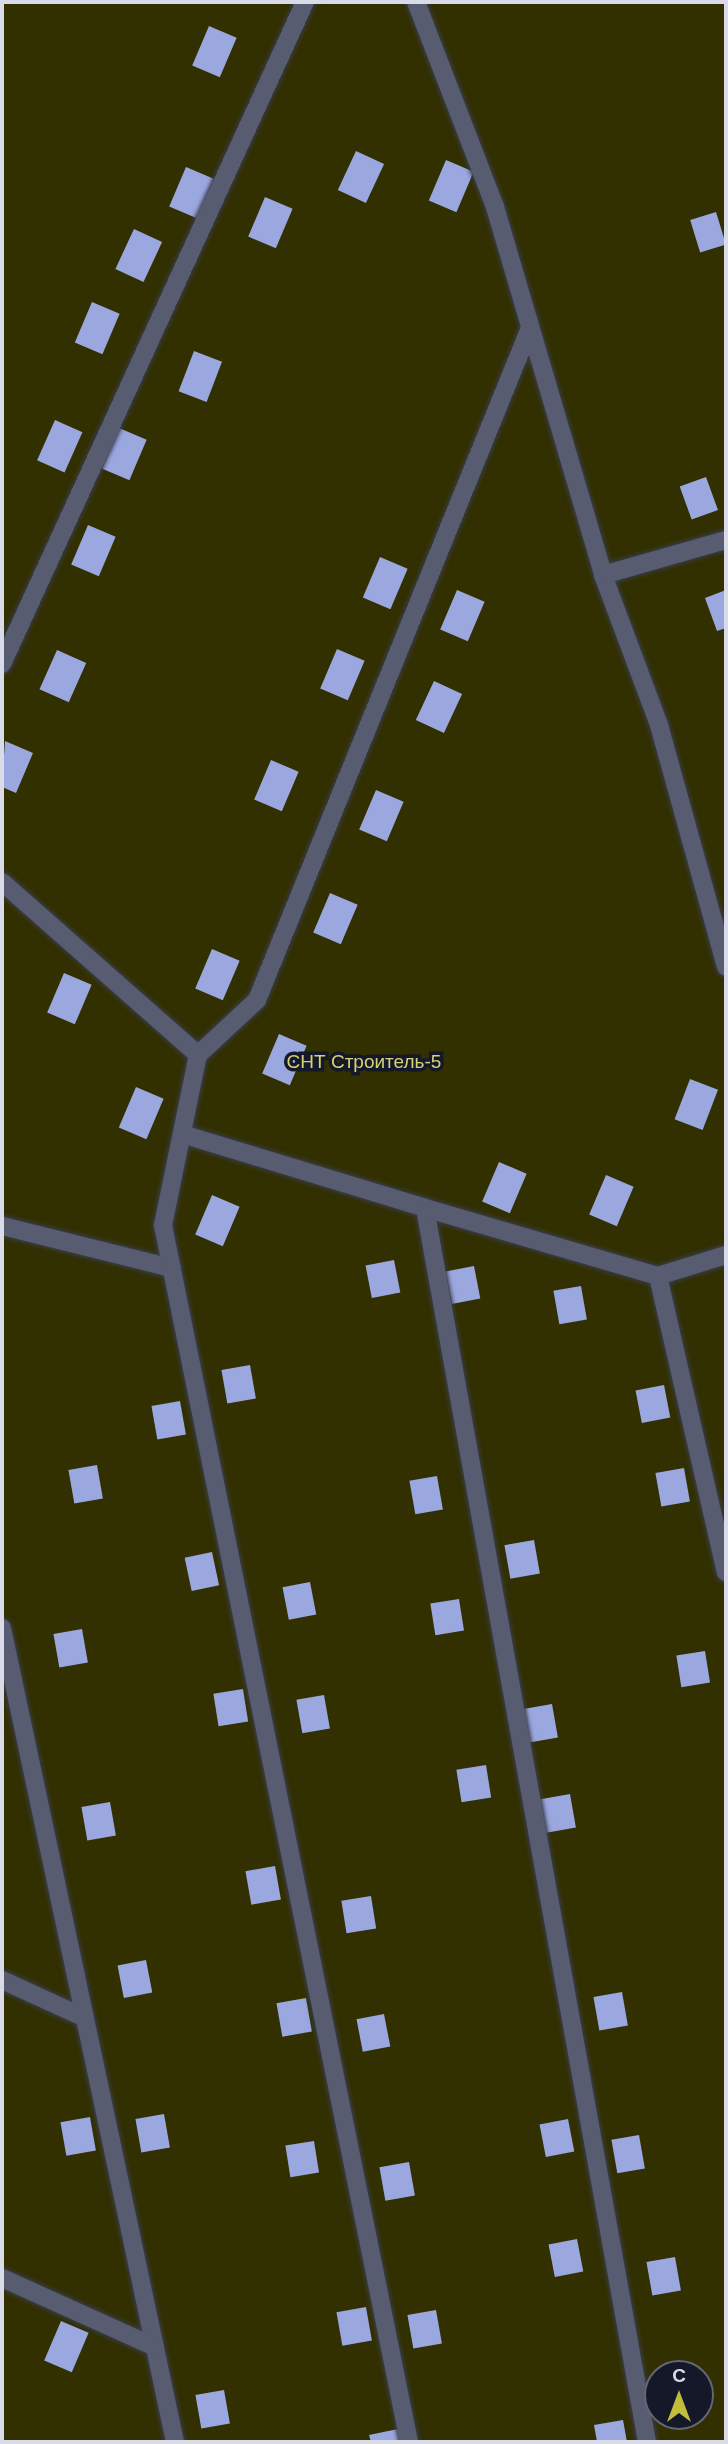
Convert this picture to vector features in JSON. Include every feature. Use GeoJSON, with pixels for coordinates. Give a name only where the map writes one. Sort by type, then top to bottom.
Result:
{"type":"FeatureCollection","features":[{"type":"Feature","properties":{"kind":"street"},"geometry":{"type":"LineString","coordinates":[[2,664],[305,2]]}},
{"type":"Feature","properties":{"kind":"street"},"geometry":{"type":"LineString","coordinates":[[416,2],[495,207],[603,575],[659,725],[726,967]]}},
{"type":"Feature","properties":{"kind":"street"},"geometry":{"type":"LineString","coordinates":[[409,2442],[163,1226],[198,1055],[257,1000],[530,328]]}},
{"type":"Feature","properties":{"kind":"street"},"geometry":{"type":"LineString","coordinates":[[603,575],[726,540]]}},
{"type":"Feature","properties":{"kind":"street"},"geometry":{"type":"LineString","coordinates":[[2,882],[198,1055]]}},
{"type":"Feature","properties":{"kind":"street"},"geometry":{"type":"LineString","coordinates":[[182,1133],[658,1276],[726,1255]]}},
{"type":"Feature","properties":{"kind":"street"},"geometry":{"type":"LineString","coordinates":[[425,1208],[647,2442]]}},
{"type":"Feature","properties":{"kind":"street"},"geometry":{"type":"LineString","coordinates":[[2,1226],[172,1268]]}},
{"type":"Feature","properties":{"kind":"street"},"geometry":{"type":"LineString","coordinates":[[658,1276],[726,1572]]}},
{"type":"Feature","properties":{"kind":"street"},"geometry":{"type":"LineString","coordinates":[[2,1628],[8,1684],[85,2018],[175,2442]]}},
{"type":"Feature","properties":{"kind":"street"},"geometry":{"type":"LineString","coordinates":[[2,1980],[85,2018]]}},
{"type":"Feature","properties":{"kind":"street"},"geometry":{"type":"LineString","coordinates":[[2,2278],[155,2347]]}},
{"type":"Feature","properties":{"kind":"green space","name":"СНТ Строитель-5"},"geometry":{"type":"Polygon","coordinates":[[[2,2],[726,2],[726,2442],[2,2442],[2,2]]]}},
{"type":"Feature","properties":{"kind":"building"},"geometry":{"type":"Polygon","coordinates":[[[209,26],[237,38],[220,77],[192,66],[209,26]]]}},
{"type":"Feature","properties":{"kind":"building"},"geometry":{"type":"Polygon","coordinates":[[[356,151],[384,164],[366,203],[338,190],[356,151]]]}},
{"type":"Feature","properties":{"kind":"building"},"geometry":{"type":"Polygon","coordinates":[[[446,160],[474,172],[456,212],[429,201],[446,160]]]}},
{"type":"Feature","properties":{"kind":"building"},"geometry":{"type":"Polygon","coordinates":[[[186,167],[214,179],[197,218],[169,207],[186,167]]]}},
{"type":"Feature","properties":{"kind":"building"},"geometry":{"type":"Polygon","coordinates":[[[265,197],[293,209],[276,248],[248,237],[265,197]]]}},
{"type":"Feature","properties":{"kind":"building"},"geometry":{"type":"Polygon","coordinates":[[[716,212],[726,245],[700,252],[690,220],[716,212]]]}},
{"type":"Feature","properties":{"kind":"building"},"geometry":{"type":"Polygon","coordinates":[[[134,229],[162,242],[144,282],[115,269],[134,229]]]}},
{"type":"Feature","properties":{"kind":"building"},"geometry":{"type":"Polygon","coordinates":[[[92,302],[120,314],[102,354],[75,343],[92,302]]]}},
{"type":"Feature","properties":{"kind":"building"},"geometry":{"type":"Polygon","coordinates":[[[194,351],[222,362],[207,402],[179,391],[194,351]]]}},
{"type":"Feature","properties":{"kind":"building"},"geometry":{"type":"Polygon","coordinates":[[[55,420],[82,432],[65,472],[37,460],[55,420]]]}},
{"type":"Feature","properties":{"kind":"building"},"geometry":{"type":"Polygon","coordinates":[[[119,428],[147,440],[129,480],[102,469],[119,428]]]}},
{"type":"Feature","properties":{"kind":"building"},"geometry":{"type":"Polygon","coordinates":[[[706,477],[718,510],[692,519],[680,487],[706,477]]]}},
{"type":"Feature","properties":{"kind":"building"},"geometry":{"type":"Polygon","coordinates":[[[88,525],[116,537],[99,576],[71,565],[88,525]]]}},
{"type":"Feature","properties":{"kind":"building"},"geometry":{"type":"Polygon","coordinates":[[[380,557],[408,569],[390,609],[363,598],[380,557]]]}},
{"type":"Feature","properties":{"kind":"building"},"geometry":{"type":"Polygon","coordinates":[[[457,590],[485,602],[468,641],[440,630],[457,590]]]}},
{"type":"Feature","properties":{"kind":"building"},"geometry":{"type":"Polygon","coordinates":[[[726,590],[726,628],[717,631],[705,598],[726,590]]]}},
{"type":"Feature","properties":{"kind":"building"},"geometry":{"type":"Polygon","coordinates":[[[337,649],[365,661],[348,700],[320,689],[337,649]]]}},
{"type":"Feature","properties":{"kind":"building"},"geometry":{"type":"Polygon","coordinates":[[[57,650],[86,663],[69,702],[40,689],[57,650]]]}},
{"type":"Feature","properties":{"kind":"building"},"geometry":{"type":"Polygon","coordinates":[[[434,681],[462,694],[444,733],[416,720],[434,681]]]}},
{"type":"Feature","properties":{"kind":"building"},"geometry":{"type":"Polygon","coordinates":[[[5,741],[33,753],[16,793],[2,787],[5,741]]]}},
{"type":"Feature","properties":{"kind":"building"},"geometry":{"type":"Polygon","coordinates":[[[271,760],[299,772],[282,811],[254,800],[271,760]]]}},
{"type":"Feature","properties":{"kind":"building"},"geometry":{"type":"Polygon","coordinates":[[[376,790],[404,802],[387,841],[359,830],[376,790]]]}},
{"type":"Feature","properties":{"kind":"building"},"geometry":{"type":"Polygon","coordinates":[[[330,893],[358,905],[341,944],[313,933],[330,893]]]}},
{"type":"Feature","properties":{"kind":"building"},"geometry":{"type":"Polygon","coordinates":[[[212,949],[240,961],[223,1000],[195,989],[212,949]]]}},
{"type":"Feature","properties":{"kind":"building"},"geometry":{"type":"Polygon","coordinates":[[[64,973],[92,985],[75,1024],[47,1013],[64,973]]]}},
{"type":"Feature","properties":{"kind":"building"},"geometry":{"type":"Polygon","coordinates":[[[279,1034],[307,1046],[290,1085],[262,1074],[279,1034]]]}},
{"type":"Feature","properties":{"kind":"building"},"geometry":{"type":"Polygon","coordinates":[[[690,1079],[718,1090],[703,1130],[675,1119],[690,1079]]]}},
{"type":"Feature","properties":{"kind":"building"},"geometry":{"type":"Polygon","coordinates":[[[136,1087],[164,1099],[146,1139],[119,1128],[136,1087]]]}},
{"type":"Feature","properties":{"kind":"building"},"geometry":{"type":"Polygon","coordinates":[[[499,1162],[527,1174],[510,1213],[482,1202],[499,1162]]]}},
{"type":"Feature","properties":{"kind":"building"},"geometry":{"type":"Polygon","coordinates":[[[606,1175],[634,1187],[617,1226],[589,1215],[606,1175]]]}},
{"type":"Feature","properties":{"kind":"building"},"geometry":{"type":"Polygon","coordinates":[[[212,1195],[240,1207],[223,1246],[195,1235],[212,1195]]]}},
{"type":"Feature","properties":{"kind":"building"},"geometry":{"type":"Polygon","coordinates":[[[394,1260],[400,1292],[372,1298],[366,1266],[394,1260]]]}},
{"type":"Feature","properties":{"kind":"building"},"geometry":{"type":"Polygon","coordinates":[[[474,1266],[480,1298],[452,1304],[446,1272],[474,1266]]]}},
{"type":"Feature","properties":{"kind":"building"},"geometry":{"type":"Polygon","coordinates":[[[581,1286],[587,1319],[559,1324],[553,1291],[581,1286]]]}},
{"type":"Feature","properties":{"kind":"building"},"geometry":{"type":"Polygon","coordinates":[[[250,1365],[256,1398],[227,1404],[221,1370],[250,1365]]]}},
{"type":"Feature","properties":{"kind":"building"},"geometry":{"type":"Polygon","coordinates":[[[664,1385],[670,1417],[642,1423],[636,1391],[664,1385]]]}},
{"type":"Feature","properties":{"kind":"building"},"geometry":{"type":"Polygon","coordinates":[[[180,1401],[186,1434],[157,1440],[151,1406],[180,1401]]]}},
{"type":"Feature","properties":{"kind":"building"},"geometry":{"type":"Polygon","coordinates":[[[97,1465],[103,1498],[74,1504],[68,1470],[97,1465]]]}},
{"type":"Feature","properties":{"kind":"building"},"geometry":{"type":"Polygon","coordinates":[[[684,1468],[690,1501],[661,1507],[655,1473],[684,1468]]]}},
{"type":"Feature","properties":{"kind":"building"},"geometry":{"type":"Polygon","coordinates":[[[437,1476],[443,1509],[415,1514],[409,1481],[437,1476]]]}},
{"type":"Feature","properties":{"kind":"building"},"geometry":{"type":"Polygon","coordinates":[[[534,1540],[540,1573],[510,1579],[504,1545],[534,1540]]]}},
{"type":"Feature","properties":{"kind":"building"},"geometry":{"type":"Polygon","coordinates":[[[212,1552],[219,1585],[192,1591],[185,1558],[212,1552]]]}},
{"type":"Feature","properties":{"kind":"building"},"geometry":{"type":"Polygon","coordinates":[[[310,1582],[316,1614],[289,1620],[283,1587],[310,1582]]]}},
{"type":"Feature","properties":{"kind":"building"},"geometry":{"type":"Polygon","coordinates":[[[459,1599],[464,1631],[435,1635],[430,1604],[459,1599]]]}},
{"type":"Feature","properties":{"kind":"building"},"geometry":{"type":"Polygon","coordinates":[[[82,1629],[88,1662],[59,1668],[53,1634],[82,1629]]]}},
{"type":"Feature","properties":{"kind":"building"},"geometry":{"type":"Polygon","coordinates":[[[705,1651],[710,1683],[681,1687],[676,1656],[705,1651]]]}},
{"type":"Feature","properties":{"kind":"building"},"geometry":{"type":"Polygon","coordinates":[[[243,1689],[248,1722],[219,1726],[213,1694],[243,1689]]]}},
{"type":"Feature","properties":{"kind":"building"},"geometry":{"type":"Polygon","coordinates":[[[324,1695],[330,1728],[302,1733],[296,1700],[324,1695]]]}},
{"type":"Feature","properties":{"kind":"building"},"geometry":{"type":"Polygon","coordinates":[[[552,1704],[558,1737],[529,1743],[523,1709],[552,1704]]]}},
{"type":"Feature","properties":{"kind":"building"},"geometry":{"type":"Polygon","coordinates":[[[486,1765],[491,1798],[462,1802],[456,1770],[486,1765]]]}},
{"type":"Feature","properties":{"kind":"building"},"geometry":{"type":"Polygon","coordinates":[[[570,1794],[576,1827],[546,1833],[540,1799],[570,1794]]]}},
{"type":"Feature","properties":{"kind":"building"},"geometry":{"type":"Polygon","coordinates":[[[110,1802],[116,1835],[87,1841],[81,1807],[110,1802]]]}},
{"type":"Feature","properties":{"kind":"building"},"geometry":{"type":"Polygon","coordinates":[[[275,1866],[281,1899],[251,1905],[245,1871],[275,1866]]]}},
{"type":"Feature","properties":{"kind":"building"},"geometry":{"type":"Polygon","coordinates":[[[371,1896],[376,1929],[347,1933],[341,1901],[371,1896]]]}},
{"type":"Feature","properties":{"kind":"building"},"geometry":{"type":"Polygon","coordinates":[[[146,1960],[152,1992],[124,1998],[118,1966],[146,1960]]]}},
{"type":"Feature","properties":{"kind":"building"},"geometry":{"type":"Polygon","coordinates":[[[622,1992],[628,2025],[599,2031],[593,1997],[622,1992]]]}},
{"type":"Feature","properties":{"kind":"building"},"geometry":{"type":"Polygon","coordinates":[[[306,1998],[312,2031],[282,2037],[276,2003],[306,1998]]]}},
{"type":"Feature","properties":{"kind":"building"},"geometry":{"type":"Polygon","coordinates":[[[384,2014],[390,2046],[363,2052],[357,2019],[384,2014]]]}},
{"type":"Feature","properties":{"kind":"building"},"geometry":{"type":"Polygon","coordinates":[[[164,2114],[170,2147],[141,2153],[135,2119],[164,2114]]]}},
{"type":"Feature","properties":{"kind":"building"},"geometry":{"type":"Polygon","coordinates":[[[90,2117],[96,2150],[66,2156],[60,2122],[90,2117]]]}},
{"type":"Feature","properties":{"kind":"building"},"geometry":{"type":"Polygon","coordinates":[[[568,2119],[574,2151],[546,2157],[540,2125],[568,2119]]]}},
{"type":"Feature","properties":{"kind":"building"},"geometry":{"type":"Polygon","coordinates":[[[639,2135],[645,2168],[617,2173],[611,2140],[639,2135]]]}},
{"type":"Feature","properties":{"kind":"building"},"geometry":{"type":"Polygon","coordinates":[[[314,2141],[319,2173],[290,2177],[285,2146],[314,2141]]]}},
{"type":"Feature","properties":{"kind":"building"},"geometry":{"type":"Polygon","coordinates":[[[409,2162],[415,2195],[385,2201],[379,2167],[409,2162]]]}},
{"type":"Feature","properties":{"kind":"building"},"geometry":{"type":"Polygon","coordinates":[[[577,2239],[583,2271],[555,2277],[549,2245],[577,2239]]]}},
{"type":"Feature","properties":{"kind":"building"},"geometry":{"type":"Polygon","coordinates":[[[675,2257],[681,2290],[652,2296],[646,2262],[675,2257]]]}},
{"type":"Feature","properties":{"kind":"building"},"geometry":{"type":"Polygon","coordinates":[[[366,2307],[372,2340],[342,2346],[336,2312],[366,2307]]]}},
{"type":"Feature","properties":{"kind":"building"},"geometry":{"type":"Polygon","coordinates":[[[436,2310],[442,2343],[413,2349],[407,2315],[436,2310]]]}},
{"type":"Feature","properties":{"kind":"building"},"geometry":{"type":"Polygon","coordinates":[[[61,2321],[89,2333],[72,2372],[44,2361],[61,2321]]]}},
{"type":"Feature","properties":{"kind":"building"},"geometry":{"type":"Polygon","coordinates":[[[224,2390],[230,2423],[201,2429],[195,2395],[224,2390]]]}},
{"type":"Feature","properties":{"kind":"building"},"geometry":{"type":"Polygon","coordinates":[[[623,2420],[627,2442],[597,2442],[594,2425],[623,2420]]]}},
{"type":"Feature","properties":{"kind":"building"},"geometry":{"type":"Polygon","coordinates":[[[398,2429],[401,2442],[371,2442],[369,2435],[398,2429]]]}}]}
